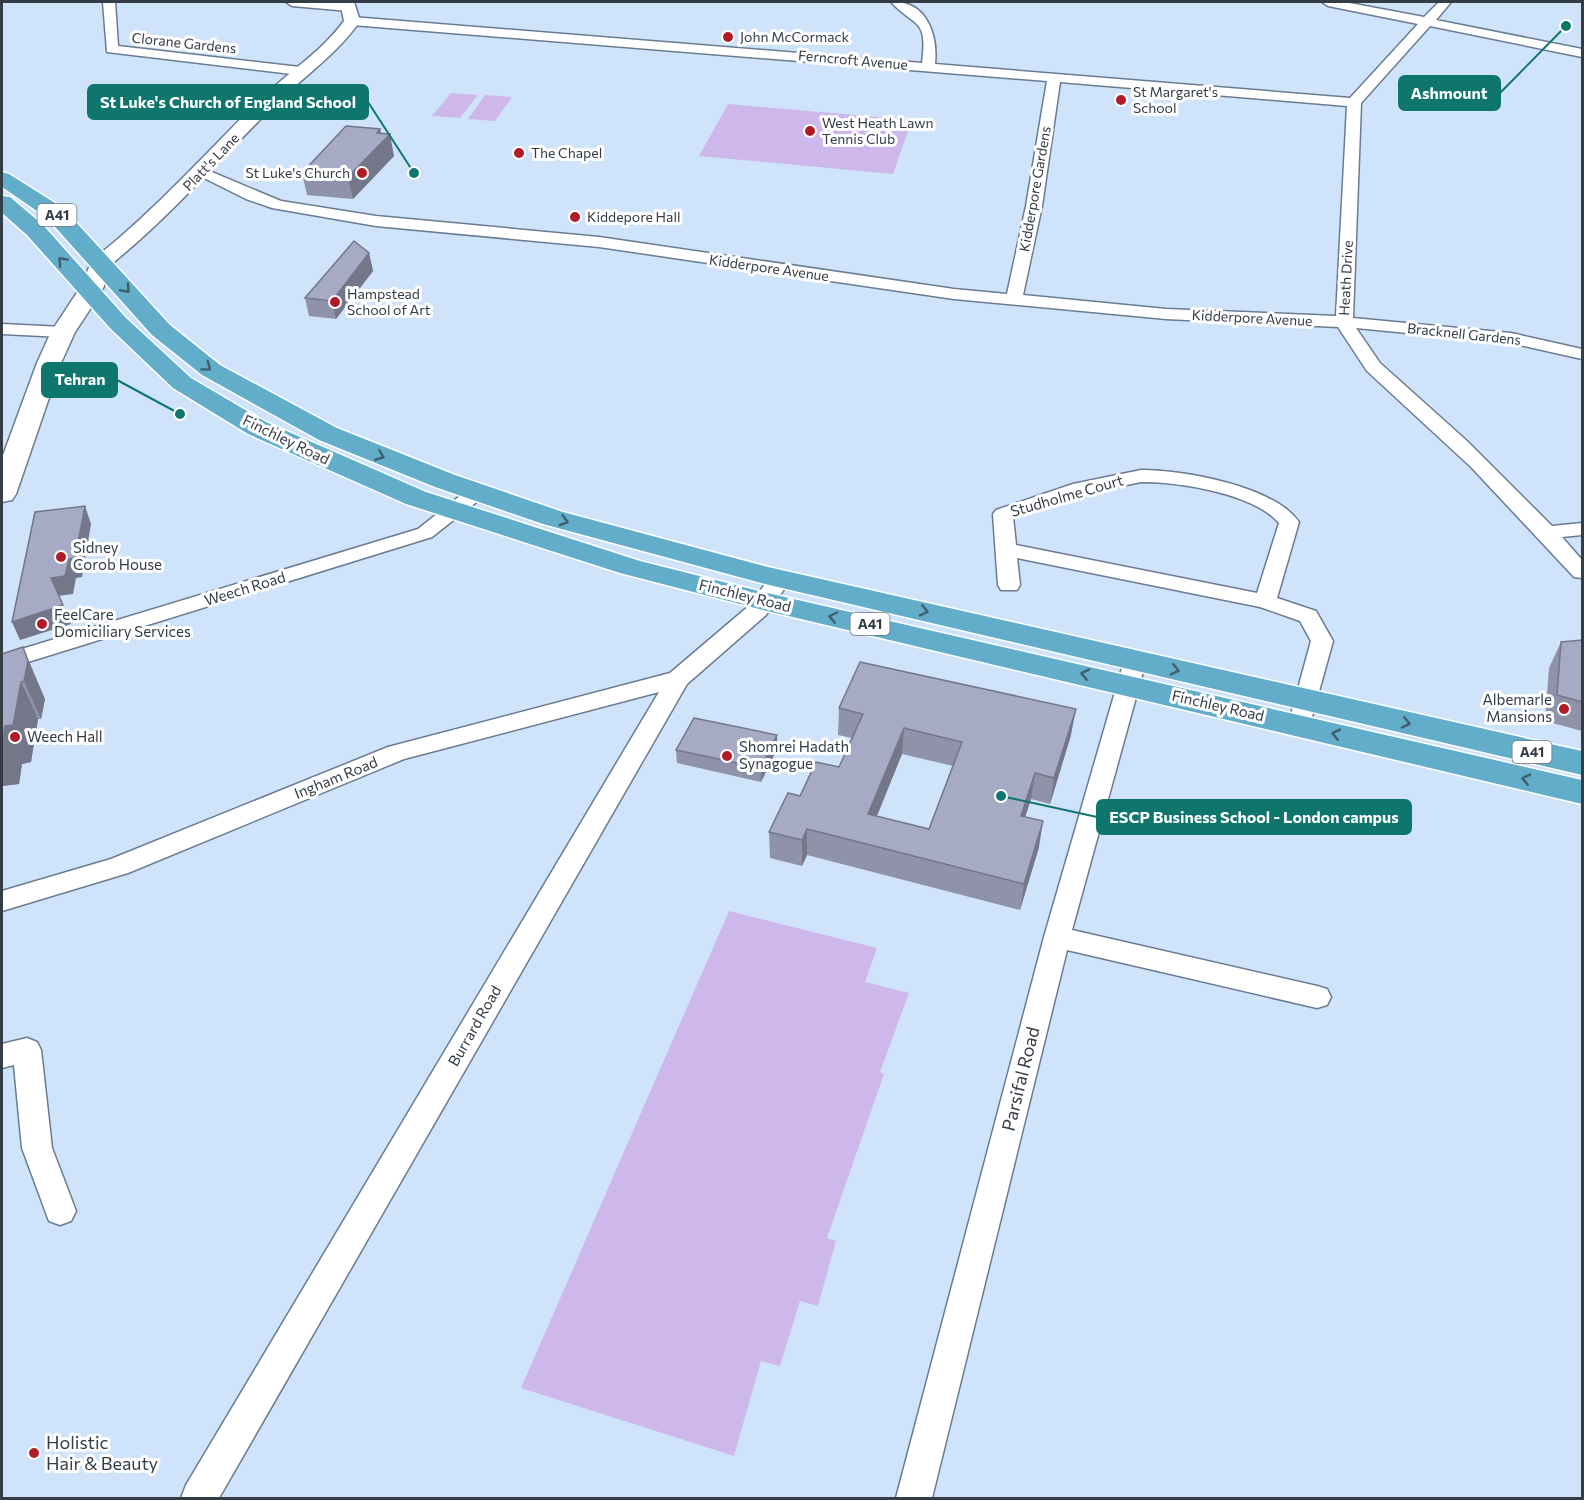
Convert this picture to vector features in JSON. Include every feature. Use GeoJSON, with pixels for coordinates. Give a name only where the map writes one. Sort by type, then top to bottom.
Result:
{"type":"FeatureCollection","features":[{"type":"Feature","properties":{"kind":"highway","name":"Finchley Road"},"geometry":{"type":"LineString","coordinates":[[2,178],[55,213],[162,330],[211,370],[328,434],[477,492],[564,521],[1132,673],[1303,713],[1582,792]]}},
{"type":"Feature","properties":{"kind":"highway","name":"Finchley Road"},"geometry":{"type":"LineString","coordinates":[[2,202],[35,230],[118,323],[183,383],[213,402],[301,448],[455,512],[630,567],[763,601],[1132,673]]}},
{"type":"Feature","properties":{"kind":"highway","name":"Finchley Road"},"geometry":{"type":"LineString","coordinates":[[1303,713],[1582,763]]}},
{"type":"Feature","properties":{"kind":"main road"},"geometry":{"type":"LineString","coordinates":[[2,494],[46,370],[63,332],[90,291],[102,262]]}},
{"type":"Feature","properties":{"kind":"street","name":"Clorane Gardens"},"geometry":{"type":"LineString","coordinates":[[109,2],[112,49],[300,70]]}},
{"type":"Feature","properties":{"kind":"street","name":"Ferncroft Avenue"},"geometry":{"type":"LineString","coordinates":[[292,2],[350,10],[1054,78],[1354,102]]}},
{"type":"Feature","properties":{"kind":"street"},"geometry":{"type":"LineString","coordinates":[[897,2],[917,16],[932,38],[928,66]]}},
{"type":"Feature","properties":{"kind":"street"},"geometry":{"type":"LineString","coordinates":[[1328,2],[1582,53]]}},
{"type":"Feature","properties":{"kind":"street"},"geometry":{"type":"LineString","coordinates":[[1354,102],[1444,2]]}},
{"type":"Feature","properties":{"kind":"street","name":"Platt's Lane"},"geometry":{"type":"LineString","coordinates":[[102,262],[133,241],[202,173],[300,70],[341,39],[350,10]]}},
{"type":"Feature","properties":{"kind":"street","name":"Kidderpore Gardens"},"geometry":{"type":"LineString","coordinates":[[1014,300],[1034,206],[1054,78]]}},
{"type":"Feature","properties":{"kind":"street","name":"Heath Drive"},"geometry":{"type":"LineString","coordinates":[[1354,102],[1344,322],[1352,342],[1374,367],[1442,428],[1547,533],[1582,572]]}},
{"type":"Feature","properties":{"kind":"street","name":"Kidderpore Avenue"},"geometry":{"type":"LineString","coordinates":[[202,173],[251,196],[299,210],[408,225],[599,242],[901,288],[1014,300],[1166,314],[1344,322]]}},
{"type":"Feature","properties":{"kind":"street","name":"Bracknell Gardens"},"geometry":{"type":"LineString","coordinates":[[1344,322],[1511,338],[1582,354]]}},
{"type":"Feature","properties":{"kind":"street"},"geometry":{"type":"LineString","coordinates":[[2,329],[63,332]]}},
{"type":"Feature","properties":{"kind":"street","name":"Studholme Court"},"geometry":{"type":"LineString","coordinates":[[1009,585],[1003,514],[1136,476],[1158,476],[1261,498],[1278,508],[1289,522],[1265,601]]}},
{"type":"Feature","properties":{"kind":"street","name":"Weech Road"},"geometry":{"type":"LineString","coordinates":[[2,663],[425,534],[477,492]]}},
{"type":"Feature","properties":{"kind":"street"},"geometry":{"type":"LineString","coordinates":[[1547,533],[1582,529]]}},
{"type":"Feature","properties":{"kind":"street"},"geometry":{"type":"LineString","coordinates":[[1006,550],[1265,601],[1308,616],[1322,641],[1303,713]]}},
{"type":"Feature","properties":{"kind":"street","name":"Burrard Road"},"geometry":{"type":"LineString","coordinates":[[199,1498],[678,679],[758,610],[781,578]]}},
{"type":"Feature","properties":{"kind":"street","name":"Parsifal Road"},"geometry":{"type":"LineString","coordinates":[[914,1498],[1057,937],[1132,673]]}},
{"type":"Feature","properties":{"kind":"street","name":"Ingham Road"},"geometry":{"type":"LineString","coordinates":[[2,901],[119,866],[397,753],[678,679]]}},
{"type":"Feature","properties":{"kind":"street"},"geometry":{"type":"LineString","coordinates":[[1057,937],[1317,997]]}},
{"type":"Feature","properties":{"kind":"street"},"geometry":{"type":"LineString","coordinates":[[2,1056],[27,1050],[37,1148],[60,1211]]}},
{"type":"Feature","properties":{"kind":"shaded area"},"geometry":{"type":"Polygon","coordinates":[[[451,93],[478,95],[460,118],[432,116],[451,93]]]}},
{"type":"Feature","properties":{"kind":"shaded area"},"geometry":{"type":"Polygon","coordinates":[[[485,95],[512,97],[495,121],[468,119],[485,95]]]}},
{"type":"Feature","properties":{"kind":"shaded area","name":"West Heath Lawn Tennis Club"},"geometry":{"type":"Polygon","coordinates":[[[728,104],[912,120],[893,174],[699,156],[728,104]]]}},
{"type":"Feature","properties":{"kind":"shaded area"},"geometry":{"type":"Polygon","coordinates":[[[729,911],[877,948],[865,982],[909,993],[880,1072],[884,1074],[827,1238],[836,1241],[818,1306],[800,1301],[780,1366],[761,1361],[734,1456],[521,1388],[729,911]]]}},
{"type":"Feature","properties":{"kind":"building"},"geometry":{"type":"Polygon","coordinates":[[[346,126],[380,129],[377,133],[390,134],[348,177],[302,173],[346,126]]]}},
{"type":"Feature","properties":{"kind":"building"},"geometry":{"type":"Polygon","coordinates":[[[354,241],[369,253],[332,301],[305,298],[354,241]]]}},
{"type":"Feature","properties":{"kind":"building"},"geometry":{"type":"Polygon","coordinates":[[[85,506],[75,558],[69,559],[65,576],[51,578],[63,605],[12,622],[35,512],[85,506]]]}},
{"type":"Feature","properties":{"kind":"building"},"geometry":{"type":"Polygon","coordinates":[[[1582,640],[1582,702],[1557,695],[1561,642],[1582,640]]]}},
{"type":"Feature","properties":{"kind":"building"},"geometry":{"type":"Polygon","coordinates":[[[23,647],[28,661],[24,681],[21,682],[13,725],[5,726],[2,743],[2,654],[23,647]]]}},
{"type":"Feature","properties":{"kind":"building"},"geometry":{"type":"Polygon","coordinates":[[[860,662],[1076,709],[1054,778],[1035,773],[1021,816],[1043,821],[1024,884],[807,829],[802,840],[769,832],[788,793],[800,796],[816,762],[839,767],[863,714],[839,708],[860,662]],[[904,728],[868,814],[929,829],[962,742],[904,728]]]}},
{"type":"Feature","properties":{"kind":"building"},"geometry":{"type":"Polygon","coordinates":[[[694,718],[777,735],[761,768],[676,750],[694,718]]]}},
{"type":"Feature","properties":{"kind":"place","name":"Ashmount"},"geometry":{"type":"Point","coordinates":[1566,26]}},
{"type":"Feature","properties":{"kind":"place","name":"John McCormack"},"geometry":{"type":"Point","coordinates":[728,37]}},
{"type":"Feature","properties":{"kind":"place","name":"St Margaret's School"},"geometry":{"type":"Point","coordinates":[1121,100]}},
{"type":"Feature","properties":{"kind":"place","name":"West Heath Lawn Tennis Club"},"geometry":{"type":"Point","coordinates":[810,131]}},
{"type":"Feature","properties":{"kind":"place","name":"The Chapel"},"geometry":{"type":"Point","coordinates":[519,153]}},
{"type":"Feature","properties":{"kind":"place","name":"St Luke's Church"},"geometry":{"type":"Point","coordinates":[362,173]}},
{"type":"Feature","properties":{"kind":"place","name":"St Luke's Church of England School"},"geometry":{"type":"Point","coordinates":[414,173]}},
{"type":"Feature","properties":{"kind":"place","name":"Kiddepore Hall"},"geometry":{"type":"Point","coordinates":[575,217]}},
{"type":"Feature","properties":{"kind":"place","name":"Hampstead School of Art"},"geometry":{"type":"Point","coordinates":[335,302]}},
{"type":"Feature","properties":{"kind":"place","name":"Tehran"},"geometry":{"type":"Point","coordinates":[180,414]}},
{"type":"Feature","properties":{"kind":"place","name":"Sidney Corob House"},"geometry":{"type":"Point","coordinates":[61,557]}},
{"type":"Feature","properties":{"kind":"place","name":"FeelCare Domiciliary Services"},"geometry":{"type":"Point","coordinates":[42,624]}},
{"type":"Feature","properties":{"kind":"place","name":"Albemarle Mansions"},"geometry":{"type":"Point","coordinates":[1564,709]}},
{"type":"Feature","properties":{"kind":"place","name":"Weech Hall"},"geometry":{"type":"Point","coordinates":[15,737]}},
{"type":"Feature","properties":{"kind":"place","name":"Shomrei Hadath Synagogue"},"geometry":{"type":"Point","coordinates":[727,756]}},
{"type":"Feature","properties":{"kind":"place","name":"ESCP Business School - London campus"},"geometry":{"type":"Point","coordinates":[1001,796]}},
{"type":"Feature","properties":{"kind":"place","name":"Holistic Hair & Beauty"},"geometry":{"type":"Point","coordinates":[34,1453]}}]}
